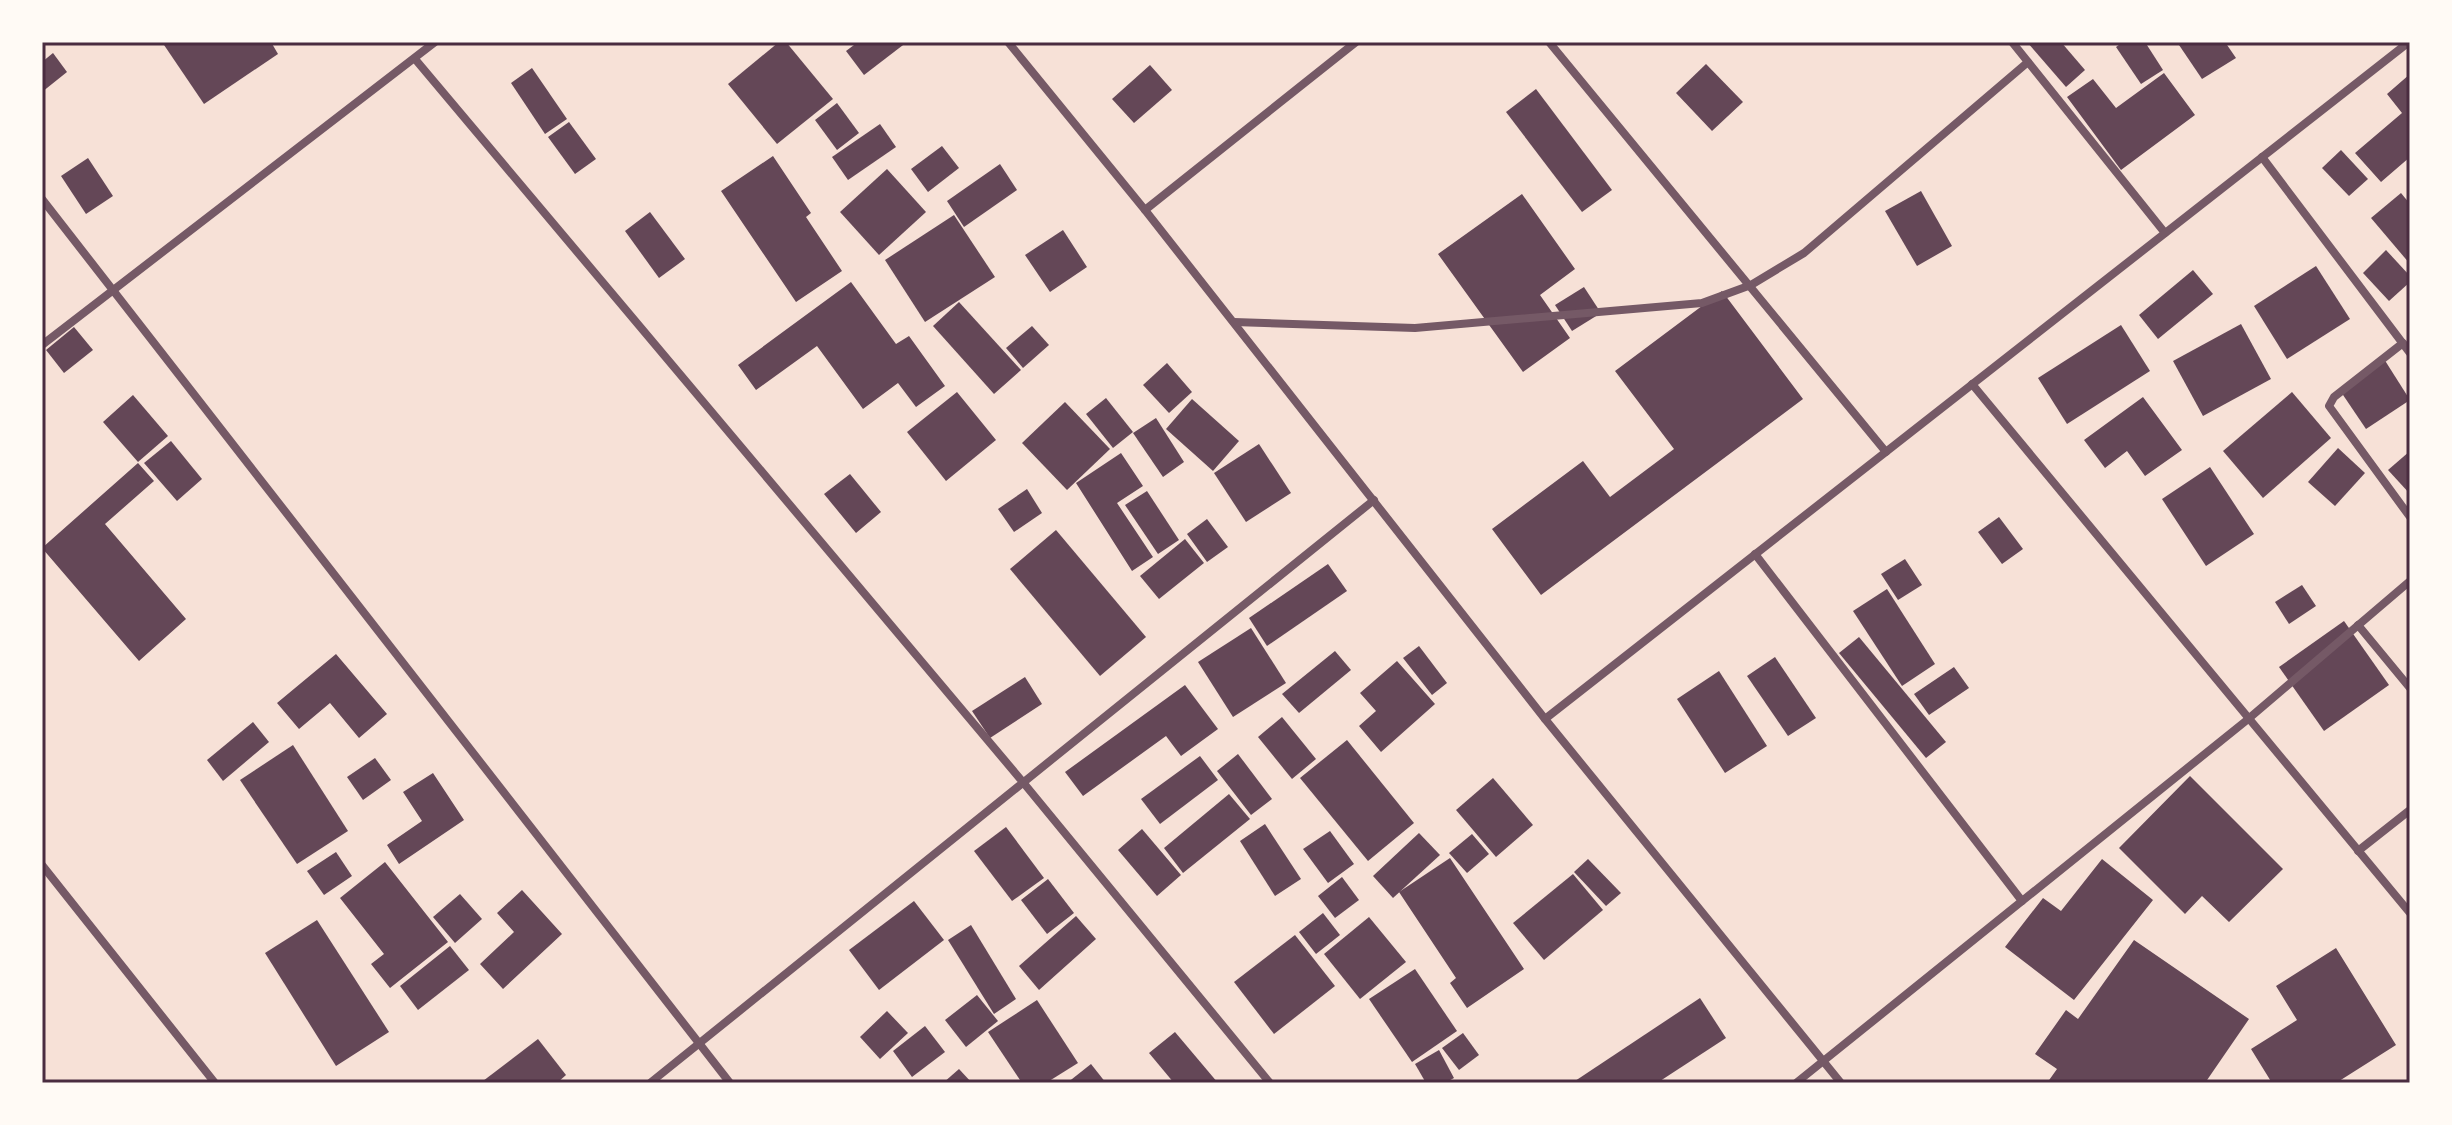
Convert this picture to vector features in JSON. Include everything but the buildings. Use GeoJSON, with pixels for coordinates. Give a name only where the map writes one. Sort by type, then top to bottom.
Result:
{"type":"FeatureCollection","features":[{"type":"Feature","properties":{"kind":"street"},"geometry":{"type":"LineString","coordinates":[[42,345],[113,287],[435,42]]}},
{"type":"Feature","properties":{"kind":"street"},"geometry":{"type":"LineString","coordinates":[[1008,42],[1234,322],[1545,719],[1841,1083]]}},
{"type":"Feature","properties":{"kind":"street"},"geometry":{"type":"LineString","coordinates":[[1145,210],[1356,42]]}},
{"type":"Feature","properties":{"kind":"street"},"geometry":{"type":"LineString","coordinates":[[1549,42],[1886,452]]}},
{"type":"Feature","properties":{"kind":"street"},"geometry":{"type":"LineString","coordinates":[[2012,42],[2165,233]]}},
{"type":"Feature","properties":{"kind":"street"},"geometry":{"type":"LineString","coordinates":[[1545,719],[2409,42]]}},
{"type":"Feature","properties":{"kind":"street"},"geometry":{"type":"LineString","coordinates":[[415,59],[1022,781],[1270,1083]]}},
{"type":"Feature","properties":{"kind":"street"},"geometry":{"type":"LineString","coordinates":[[1234,322],[1415,328],[1702,303],[1751,285],[1804,253],[2028,62]]}},
{"type":"Feature","properties":{"kind":"street"},"geometry":{"type":"LineString","coordinates":[[2262,157],[2410,353]]}},
{"type":"Feature","properties":{"kind":"street"},"geometry":{"type":"LineString","coordinates":[[42,199],[730,1083]]}},
{"type":"Feature","properties":{"kind":"street"},"geometry":{"type":"LineString","coordinates":[[2403,343],[2334,397],[2329,406],[2410,517]]}},
{"type":"Feature","properties":{"kind":"street"},"geometry":{"type":"LineString","coordinates":[[1972,384],[2247,720],[2410,913]]}},
{"type":"Feature","properties":{"kind":"street"},"geometry":{"type":"LineString","coordinates":[[650,1083],[1374,500]]}},
{"type":"Feature","properties":{"kind":"street"},"geometry":{"type":"LineString","coordinates":[[1755,554],[2022,901]]}},
{"type":"Feature","properties":{"kind":"street"},"geometry":{"type":"LineString","coordinates":[[1796,1083],[2247,720],[2410,581]]}},
{"type":"Feature","properties":{"kind":"street"},"geometry":{"type":"LineString","coordinates":[[2358,625],[2410,688]]}},
{"type":"Feature","properties":{"kind":"street"},"geometry":{"type":"LineString","coordinates":[[2358,851],[2410,810]]}},
{"type":"Feature","properties":{"kind":"street"},"geometry":{"type":"LineString","coordinates":[[42,865],[215,1083]]}}]}
